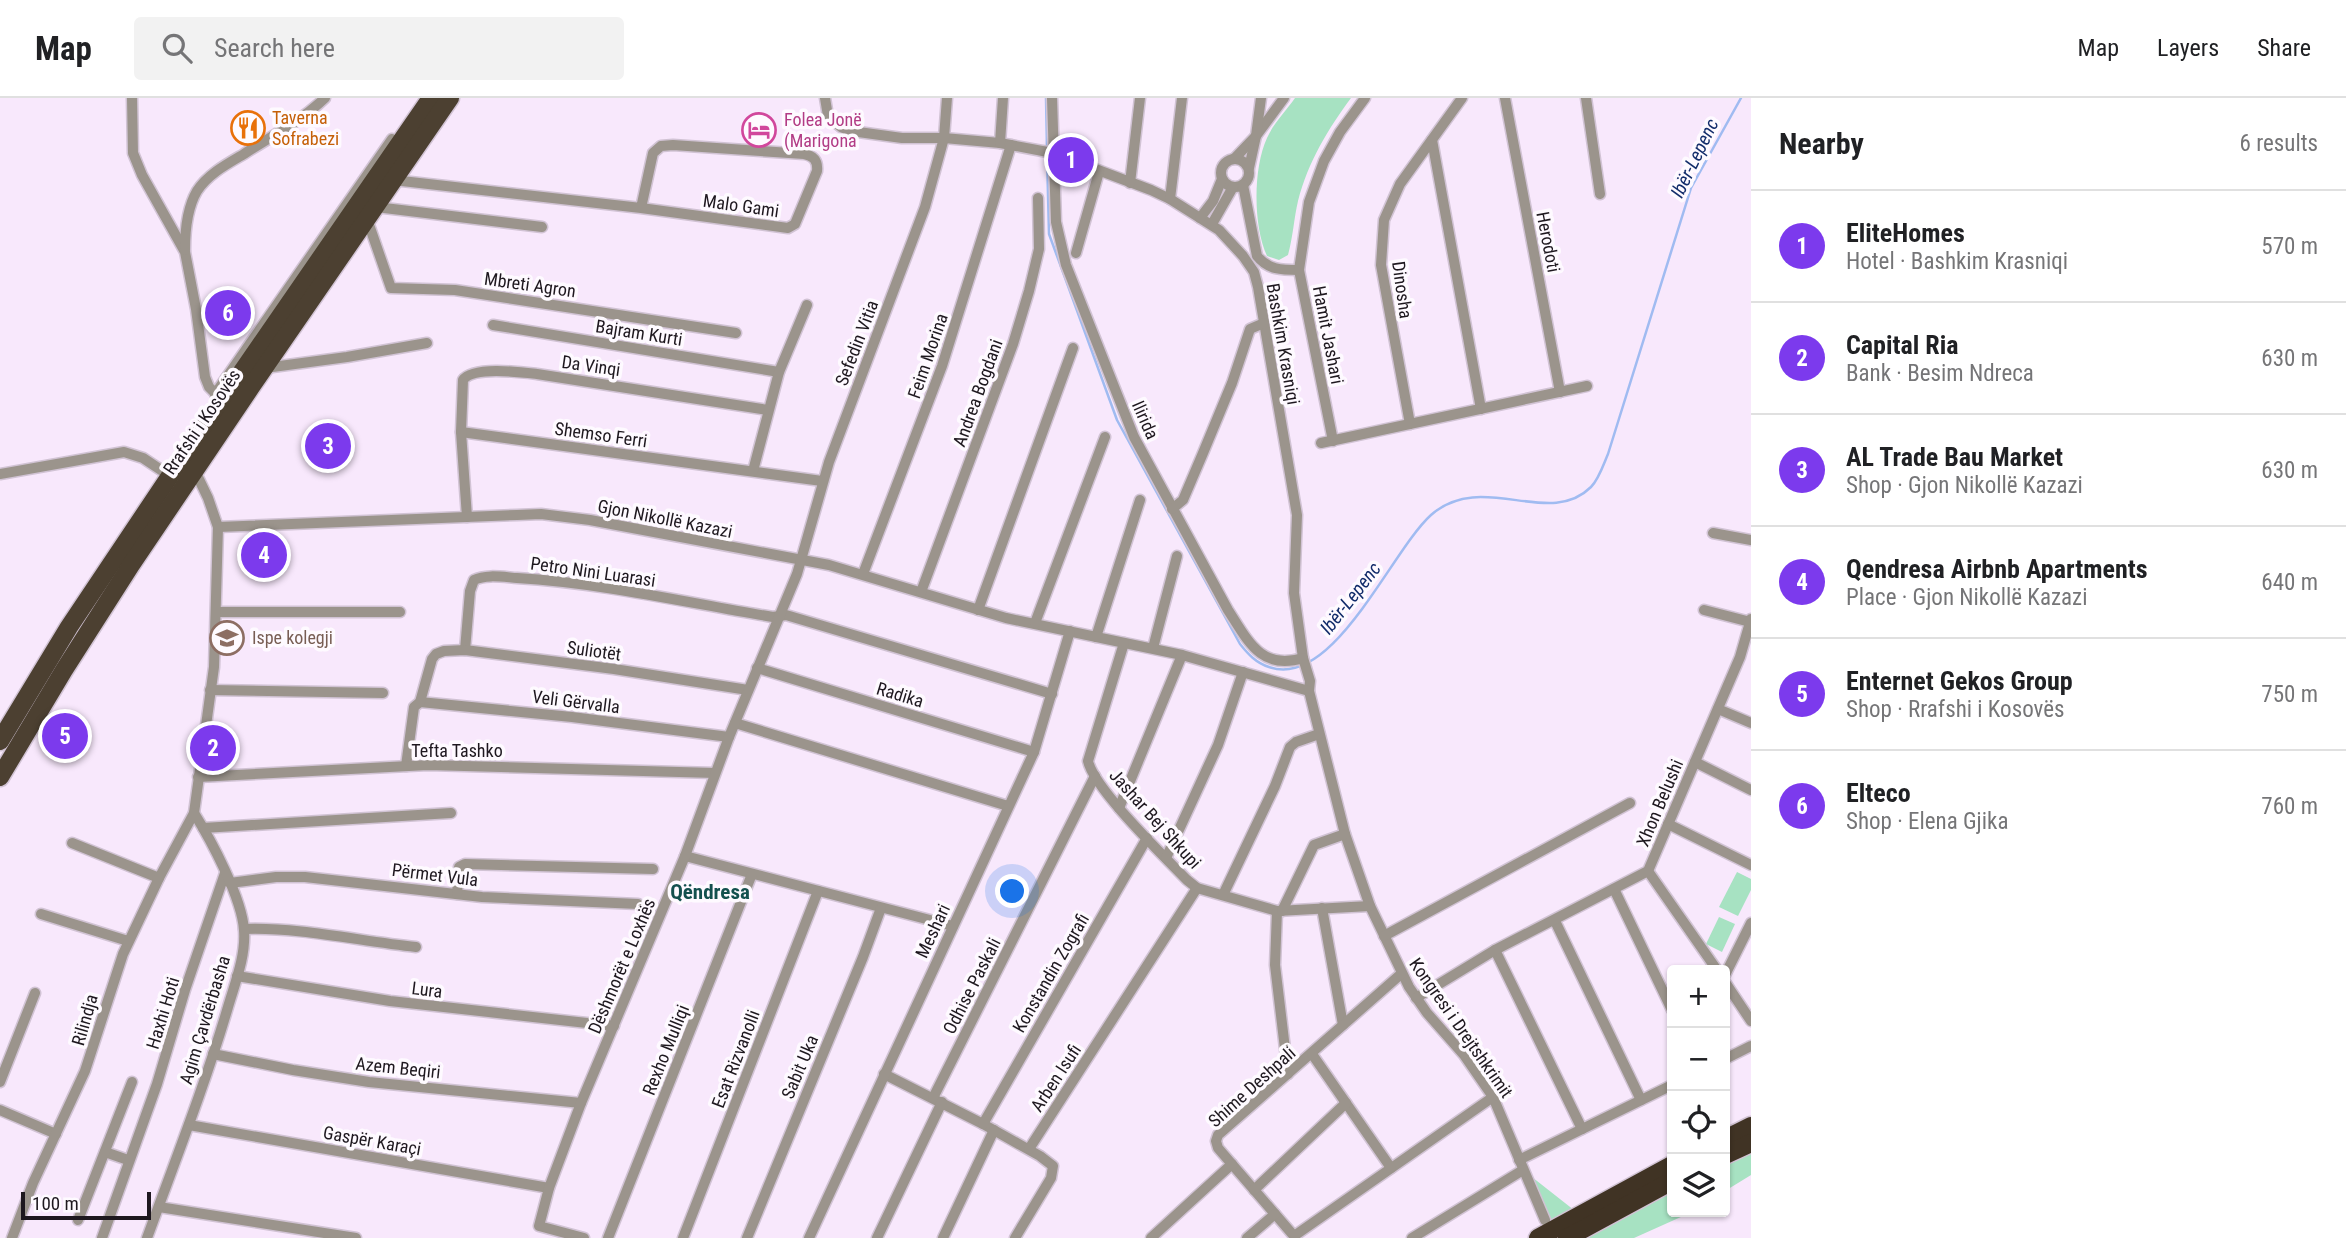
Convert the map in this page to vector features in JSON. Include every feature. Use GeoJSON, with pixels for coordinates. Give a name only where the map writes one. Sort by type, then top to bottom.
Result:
{"type":"FeatureCollection","features":[{"type":"Feature","properties":{"kind":"highway","name":"Rrafshi i Kosovës"},"geometry":{"type":"LineString","coordinates":[[0,741],[5,722],[170,476],[219,397],[431,98]]}},
{"type":"Feature","properties":{"kind":"highway","name":"Rrafshi i Kosovës"},"geometry":{"type":"LineString","coordinates":[[0,777],[85,635],[194,470],[450,98]]}},
{"type":"Feature","properties":{"kind":"highway"},"geometry":{"type":"LineString","coordinates":[[1730,1136],[1751,1126]]}},
{"type":"Feature","properties":{"kind":"highway"},"geometry":{"type":"LineString","coordinates":[[1727,1154],[1751,1143]]}},
{"type":"Feature","properties":{"kind":"highway"},"geometry":{"type":"LineString","coordinates":[[1538,1238],[1667,1168]]}},
{"type":"Feature","properties":{"kind":"highway"},"geometry":{"type":"LineString","coordinates":[[1567,1238],[1667,1184]]}},
{"type":"Feature","properties":{"kind":"street"},"geometry":{"type":"LineString","coordinates":[[132,98],[133,153],[142,175],[185,252]]}},
{"type":"Feature","properties":{"kind":"street"},"geometry":{"type":"LineString","coordinates":[[219,397],[209,387],[205,377],[185,252],[189,209],[197,191],[215,173],[309,113],[325,98]]}},
{"type":"Feature","properties":{"kind":"street","name":"Rrafshi i Kosovës"},"geometry":{"type":"LineString","coordinates":[[219,397],[421,98]]}},
{"type":"Feature","properties":{"kind":"street","name":"Bashkim Krasniqi"},"geometry":{"type":"LineString","coordinates":[[825,98],[828,117],[851,131],[902,138],[944,138],[1005,144],[1054,153],[1170,199],[1219,229],[1243,256],[1254,272],[1297,515],[1294,593],[1303,658]]}},
{"type":"Feature","properties":{"kind":"street","name":"Sefedin Vitia"},"geometry":{"type":"LineString","coordinates":[[802,559],[822,481],[913,241],[944,138],[947,98]]}},
{"type":"Feature","properties":{"kind":"street","name":"Feim Morina"},"geometry":{"type":"LineString","coordinates":[[863,574],[942,366],[1005,144],[1003,98]]}},
{"type":"Feature","properties":{"kind":"street","name":"Ilirida"},"geometry":{"type":"LineString","coordinates":[[1052,98],[1056,222],[1066,265],[1134,436],[1228,610],[1255,649],[1280,662],[1303,658]]}},
{"type":"Feature","properties":{"kind":"street"},"geometry":{"type":"LineString","coordinates":[[1130,183],[1140,98]]}},
{"type":"Feature","properties":{"kind":"street"},"geometry":{"type":"LineString","coordinates":[[1170,199],[1182,98]]}},
{"type":"Feature","properties":{"kind":"street"},"geometry":{"type":"LineString","coordinates":[[1212,225],[1238,186],[1249,178],[1261,98]]}},
{"type":"Feature","properties":{"kind":"street"},"geometry":{"type":"LineString","coordinates":[[1200,218],[1213,201],[1222,179],[1223,166],[1234,159],[1256,136],[1284,98]]}},
{"type":"Feature","properties":{"kind":"street"},"geometry":{"type":"LineString","coordinates":[[1299,270],[1309,202],[1324,161],[1364,98]]}},
{"type":"Feature","properties":{"kind":"street","name":"Dinosha"},"geometry":{"type":"LineString","coordinates":[[1410,424],[1381,265],[1384,220],[1401,184],[1462,98]]}},
{"type":"Feature","properties":{"kind":"street","name":"Herodoti"},"geometry":{"type":"LineString","coordinates":[[1505,98],[1560,392]]}},
{"type":"Feature","properties":{"kind":"street"},"geometry":{"type":"LineString","coordinates":[[1586,98],[1600,194]]}},
{"type":"Feature","properties":{"kind":"street"},"geometry":{"type":"LineString","coordinates":[[1432,140],[1481,409]]}},
{"type":"Feature","properties":{"kind":"street","name":"Malo Gami"},"geometry":{"type":"LineString","coordinates":[[393,180],[641,208],[788,228],[794,224],[817,171],[817,162],[804,154],[661,146],[653,153],[641,208]]}},
{"type":"Feature","properties":{"kind":"street"},"geometry":{"type":"LineString","coordinates":[[1234,159],[1243,160],[1249,168]]}},
{"type":"Feature","properties":{"kind":"street"},"geometry":{"type":"LineString","coordinates":[[1076,253],[1099,172]]}},
{"type":"Feature","properties":{"kind":"street"},"geometry":{"type":"LineString","coordinates":[[1222,179],[1238,186]]}},
{"type":"Feature","properties":{"kind":"street","name":"Hamit Jashari"},"geometry":{"type":"LineString","coordinates":[[1238,186],[1257,256],[1276,269],[1299,270],[1333,441]]}},
{"type":"Feature","properties":{"kind":"street","name":"Andrea Bogdani"},"geometry":{"type":"LineString","coordinates":[[921,592],[1013,344],[1029,291],[1039,249],[1038,198]]}},
{"type":"Feature","properties":{"kind":"street"},"geometry":{"type":"LineString","coordinates":[[166,216],[189,209]]}},
{"type":"Feature","properties":{"kind":"street"},"geometry":{"type":"LineString","coordinates":[[372,213],[542,227]]}},
{"type":"Feature","properties":{"kind":"street","name":"Mbreti Agron"},"geometry":{"type":"LineString","coordinates":[[372,213],[391,288],[455,290],[736,333]]}},
{"type":"Feature","properties":{"kind":"street"},"geometry":{"type":"LineString","coordinates":[[753,471],[779,372],[807,305]]}},
{"type":"Feature","properties":{"kind":"street"},"geometry":{"type":"LineString","coordinates":[[1172,509],[1182,500],[1203,453],[1232,383],[1250,329],[1264,323]]}},
{"type":"Feature","properties":{"kind":"street","name":"Bajram Kurti"},"geometry":{"type":"LineString","coordinates":[[493,325],[779,372]]}},
{"type":"Feature","properties":{"kind":"street"},"geometry":{"type":"LineString","coordinates":[[264,368],[426,343]]}},
{"type":"Feature","properties":{"kind":"street"},"geometry":{"type":"LineString","coordinates":[[978,610],[1073,348]]}},
{"type":"Feature","properties":{"kind":"street","name":"Da Vinqi"},"geometry":{"type":"LineString","coordinates":[[461,432],[463,380],[465,376],[475,373],[537,374],[768,410]]}},
{"type":"Feature","properties":{"kind":"street"},"geometry":{"type":"LineString","coordinates":[[1321,443],[1587,386]]}},
{"type":"Feature","properties":{"kind":"street"},"geometry":{"type":"LineString","coordinates":[[461,432],[467,517]]}},
{"type":"Feature","properties":{"kind":"street","name":"Shemso Ferri"},"geometry":{"type":"LineString","coordinates":[[461,432],[822,481]]}},
{"type":"Feature","properties":{"kind":"street"},"geometry":{"type":"LineString","coordinates":[[1035,624],[1105,437]]}},
{"type":"Feature","properties":{"kind":"street"},"geometry":{"type":"LineString","coordinates":[[0,474],[124,452],[143,458],[170,476]]}},
{"type":"Feature","properties":{"kind":"street"},"geometry":{"type":"LineString","coordinates":[[194,470],[218,527],[214,667],[194,813]]}},
{"type":"Feature","properties":{"kind":"street"},"geometry":{"type":"LineString","coordinates":[[1096,637],[1140,500]]}},
{"type":"Feature","properties":{"kind":"street","name":"Gjon Nikollë Kazazi"},"geometry":{"type":"LineString","coordinates":[[218,527],[541,514],[563,516],[802,559],[863,574],[978,610],[1182,655],[1309,691]]}},
{"type":"Feature","properties":{"kind":"street"},"geometry":{"type":"LineString","coordinates":[[1713,533],[1751,540]]}},
{"type":"Feature","properties":{"kind":"street"},"geometry":{"type":"LineString","coordinates":[[1153,649],[1177,556]]}},
{"type":"Feature","properties":{"kind":"street","name":"Dëshmorët e Loxhës"},"geometry":{"type":"LineString","coordinates":[[584,1238],[539,1226],[549,1188],[581,1103],[685,856],[729,737],[802,559]]}},
{"type":"Feature","properties":{"kind":"street","name":"Petro Nini Luarasi"},"geometry":{"type":"LineString","coordinates":[[466,650],[471,585],[474,580],[480,577],[525,579],[789,616],[1052,694]]}},
{"type":"Feature","properties":{"kind":"street"},"geometry":{"type":"LineString","coordinates":[[1704,610],[1751,621]]}},
{"type":"Feature","properties":{"kind":"street"},"geometry":{"type":"LineString","coordinates":[[217,612],[400,612]]}},
{"type":"Feature","properties":{"kind":"street","name":"Xhon Belushi"},"geometry":{"type":"LineString","coordinates":[[1416,998],[1495,950],[1648,872],[1718,709],[1748,649],[1751,621]]}},
{"type":"Feature","properties":{"kind":"street","name":"Meshari"},"geometry":{"type":"LineString","coordinates":[[809,1238],[1034,752],[1070,631]]}},
{"type":"Feature","properties":{"kind":"street","name":"Jashar Bej Shkupi"},"geometry":{"type":"LineString","coordinates":[[1124,642],[1088,761],[1095,776],[1119,808],[1197,888],[1280,911],[1370,906]]}},
{"type":"Feature","properties":{"kind":"street","name":"Suliotët"},"geometry":{"type":"LineString","coordinates":[[420,702],[428,671],[436,654],[444,650],[466,650],[614,669],[748,690]]}},
{"type":"Feature","properties":{"kind":"street"},"geometry":{"type":"LineString","coordinates":[[1119,808],[1182,655]]}},
{"type":"Feature","properties":{"kind":"street"},"geometry":{"type":"LineString","coordinates":[[1303,658],[1310,681],[1309,691]]}},
{"type":"Feature","properties":{"kind":"street","name":"Radika"},"geometry":{"type":"LineString","coordinates":[[757,668],[1034,752]]}},
{"type":"Feature","properties":{"kind":"street"},"geometry":{"type":"LineString","coordinates":[[1166,858],[1218,745],[1243,672]]}},
{"type":"Feature","properties":{"kind":"street"},"geometry":{"type":"LineString","coordinates":[[210,690],[383,693]]}},
{"type":"Feature","properties":{"kind":"street","name":"Kongresi i Drejtshkrimit"},"geometry":{"type":"LineString","coordinates":[[1309,691],[1346,834],[1370,906],[1401,974],[1416,998],[1464,1055],[1493,1097],[1545,1220]]}},
{"type":"Feature","properties":{"kind":"street"},"geometry":{"type":"LineString","coordinates":[[406,766],[412,713],[420,702]]}},
{"type":"Feature","properties":{"kind":"street","name":"Veli Gërvalla"},"geometry":{"type":"LineString","coordinates":[[420,702],[572,716],[729,737]]}},
{"type":"Feature","properties":{"kind":"street"},"geometry":{"type":"LineString","coordinates":[[1718,709],[1751,723]]}},
{"type":"Feature","properties":{"kind":"street"},"geometry":{"type":"LineString","coordinates":[[735,723],[1008,806]]}},
{"type":"Feature","properties":{"kind":"street"},"geometry":{"type":"LineString","coordinates":[[1223,895],[1275,786],[1290,747],[1296,742],[1319,734]]}},
{"type":"Feature","properties":{"kind":"street"},"geometry":{"type":"LineString","coordinates":[[1695,762],[1751,790]]}},
{"type":"Feature","properties":{"kind":"street","name":"Tefta Tashko"},"geometry":{"type":"LineString","coordinates":[[198,777],[449,765],[715,773]]}},
{"type":"Feature","properties":{"kind":"street","name":"Odhise Paskali"},"geometry":{"type":"LineString","coordinates":[[877,1238],[937,1100],[1095,776]]}},
{"type":"Feature","properties":{"kind":"street"},"geometry":{"type":"LineString","coordinates":[[1384,936],[1630,803]]}},
{"type":"Feature","properties":{"kind":"street","name":"Agim Çavdërbasha"},"geometry":{"type":"LineString","coordinates":[[147,1238],[213,1054],[237,976],[244,929],[228,878],[194,813]]}},
{"type":"Feature","properties":{"kind":"street","name":"Rilindja"},"geometry":{"type":"LineString","coordinates":[[12,1238],[33,1183],[86,1071],[111,984],[128,942],[194,813]]}},
{"type":"Feature","properties":{"kind":"street"},"geometry":{"type":"LineString","coordinates":[[203,828],[451,813]]}},
{"type":"Feature","properties":{"kind":"street"},"geometry":{"type":"LineString","coordinates":[[1668,824],[1751,865]]}},
{"type":"Feature","properties":{"kind":"street"},"geometry":{"type":"LineString","coordinates":[[1288,1074],[1275,965],[1280,911],[1314,845],[1346,834]]}},
{"type":"Feature","properties":{"kind":"street","name":"Konstandin Zografi"},"geometry":{"type":"LineString","coordinates":[[983,1124],[1147,838]]}},
{"type":"Feature","properties":{"kind":"street"},"geometry":{"type":"LineString","coordinates":[[72,844],[159,877]]}},
{"type":"Feature","properties":{"kind":"street"},"geometry":{"type":"LineString","coordinates":[[685,856],[953,926]]}},
{"type":"Feature","properties":{"kind":"street"},"geometry":{"type":"LineString","coordinates":[[457,894],[459,870],[464,864],[653,869]]}},
{"type":"Feature","properties":{"kind":"street"},"geometry":{"type":"LineString","coordinates":[[1648,872],[1713,965]]}},
{"type":"Feature","properties":{"kind":"street","name":"Rexho Mulliqi"},"geometry":{"type":"LineString","coordinates":[[608,1238],[752,874]]}},
{"type":"Feature","properties":{"kind":"street","name":"Përmet Vula"},"geometry":{"type":"LineString","coordinates":[[228,878],[305,877],[457,894],[638,905]]}},
{"type":"Feature","properties":{"kind":"street","name":"Haxhi Hoti"},"geometry":{"type":"LineString","coordinates":[[102,1238],[157,1084],[185,990],[228,878]]}},
{"type":"Feature","properties":{"kind":"street","name":"Arben Isufi"},"geometry":{"type":"LineString","coordinates":[[1029,1149],[1197,888]]}},
{"type":"Feature","properties":{"kind":"street"},"geometry":{"type":"LineString","coordinates":[[1614,889],[1667,1000]]}},
{"type":"Feature","properties":{"kind":"street","name":"Esat Rizvanolli"},"geometry":{"type":"LineString","coordinates":[[683,1238],[818,891]]}},
{"type":"Feature","properties":{"kind":"street","name":"Sabit Uka"},"geometry":{"type":"LineString","coordinates":[[747,1238],[881,908]]}},
{"type":"Feature","properties":{"kind":"street"},"geometry":{"type":"LineString","coordinates":[[1322,908],[1343,1025]]}},
{"type":"Feature","properties":{"kind":"street"},"geometry":{"type":"LineString","coordinates":[[41,914],[128,942]]}},
{"type":"Feature","properties":{"kind":"street"},"geometry":{"type":"LineString","coordinates":[[1555,921],[1642,1100]]}},
{"type":"Feature","properties":{"kind":"street"},"geometry":{"type":"LineString","coordinates":[[1730,965],[1751,923]]}},
{"type":"Feature","properties":{"kind":"street"},"geometry":{"type":"LineString","coordinates":[[244,929],[298,930],[416,947]]}},
{"type":"Feature","properties":{"kind":"street"},"geometry":{"type":"LineString","coordinates":[[1495,950],[1582,1129]]}},
{"type":"Feature","properties":{"kind":"street","name":"Shime Deshpali"},"geometry":{"type":"LineString","coordinates":[[1391,1168],[1294,1236],[1216,1145],[1218,1135],[1401,974]]}},
{"type":"Feature","properties":{"kind":"street","name":"Lura"},"geometry":{"type":"LineString","coordinates":[[237,976],[390,1001],[614,1026]]}},
{"type":"Feature","properties":{"kind":"street"},"geometry":{"type":"LineString","coordinates":[[1730,990],[1751,1021]]}},
{"type":"Feature","properties":{"kind":"street"},"geometry":{"type":"LineString","coordinates":[[0,1082],[35,993]]}},
{"type":"Feature","properties":{"kind":"street"},"geometry":{"type":"LineString","coordinates":[[1730,1056],[1751,1046]]}},
{"type":"Feature","properties":{"kind":"street","name":"Azem Beqiri"},"geometry":{"type":"LineString","coordinates":[[213,1054],[369,1082],[581,1103]]}},
{"type":"Feature","properties":{"kind":"street"},"geometry":{"type":"LineString","coordinates":[[1312,1054],[1391,1168],[1493,1097]]}},
{"type":"Feature","properties":{"kind":"street"},"geometry":{"type":"LineString","coordinates":[[884,1074],[983,1124],[1048,1161],[1054,1169],[1051,1178],[1015,1238]]}},
{"type":"Feature","properties":{"kind":"street"},"geometry":{"type":"LineString","coordinates":[[78,1220],[132,1082]]}},
{"type":"Feature","properties":{"kind":"street"},"geometry":{"type":"LineString","coordinates":[[1412,1238],[1521,1165],[1582,1129],[1667,1088]]}},
{"type":"Feature","properties":{"kind":"street"},"geometry":{"type":"LineString","coordinates":[[1254,1190],[1346,1103]]}},
{"type":"Feature","properties":{"kind":"street"},"geometry":{"type":"LineString","coordinates":[[0,1110],[56,1134]]}},
{"type":"Feature","properties":{"kind":"street","name":"Gaspër Karaçi"},"geometry":{"type":"LineString","coordinates":[[189,1125],[549,1188]]}},
{"type":"Feature","properties":{"kind":"street"},"geometry":{"type":"LineString","coordinates":[[943,1238],[994,1130]]}},
{"type":"Feature","properties":{"kind":"street"},"geometry":{"type":"LineString","coordinates":[[105,1152],[128,1160]]}},
{"type":"Feature","properties":{"kind":"street"},"geometry":{"type":"LineString","coordinates":[[1151,1238],[1232,1164]]}},
{"type":"Feature","properties":{"kind":"street"},"geometry":{"type":"LineString","coordinates":[[159,1207],[356,1238]]}},
{"type":"Feature","properties":{"kind":"street"},"geometry":{"type":"LineString","coordinates":[[1247,1238],[1275,1214]]}},
{"type":"Feature","properties":{"kind":"green space"},"geometry":{"type":"Polygon","coordinates":[[[1295,98],[1351,98],[1313,159],[1298,201],[1288,255],[1279,260],[1267,256],[1262,244],[1257,213],[1257,181],[1262,150],[1267,138],[1295,98]]]}},
{"type":"Feature","properties":{"kind":"green space"},"geometry":{"type":"Polygon","coordinates":[[[1737,872],[1751,879],[1751,890],[1738,916],[1719,907],[1737,872]]]}},
{"type":"Feature","properties":{"kind":"green space"},"geometry":{"type":"Polygon","coordinates":[[[1719,917],[1735,924],[1722,952],[1706,944],[1719,917]]]}},
{"type":"Feature","properties":{"kind":"green space"},"geometry":{"type":"Polygon","coordinates":[[[1751,1126],[1751,1175],[1730,1188],[1730,1154],[1730,1136],[1751,1126]]]}},
{"type":"Feature","properties":{"kind":"green space"},"geometry":{"type":"Polygon","coordinates":[[[1667,1168],[1667,1217],[1681,1217],[1634,1238],[1552,1238],[1523,1170],[1579,1214],[1667,1168]]]}},
{"type":"Feature","properties":{"kind":"waterway","name":"Ibër-Lepenc"},"geometry":{"type":"LineString","coordinates":[[1046,98],[1047,149]]}},
{"type":"Feature","properties":{"kind":"waterway","name":"Ibër-Lepenc"},"geometry":{"type":"LineString","coordinates":[[1047,156],[1049,234],[1117,420],[1240,644],[1264,665],[1293,669],[1316,658],[1338,639],[1431,515],[1451,503],[1472,498],[1493,497],[1555,503],[1574,498],[1594,484],[1608,454],[1691,188],[1741,98]]}},
{"type":"Feature","properties":{"kind":"place","name":"Taverna Sofrabezi"},"geometry":{"type":"Point","coordinates":[248,128]}},
{"type":"Feature","properties":{"kind":"place","name":"Folea Jonë (Marigona"},"geometry":{"type":"Point","coordinates":[759,130]}},
{"type":"Feature","properties":{"kind":"place","name":"EliteHomes"},"geometry":{"type":"Point","coordinates":[1071,160]}},
{"type":"Feature","properties":{"kind":"place","name":"Elteco"},"geometry":{"type":"Point","coordinates":[228,313]}},
{"type":"Feature","properties":{"kind":"place","name":"AL Trade Bau Market"},"geometry":{"type":"Point","coordinates":[328,446]}},
{"type":"Feature","properties":{"kind":"place","name":"Qendresa Airbnb Apartments"},"geometry":{"type":"Point","coordinates":[264,555]}},
{"type":"Feature","properties":{"kind":"place","name":"Ispe kolegji"},"geometry":{"type":"Point","coordinates":[227,638]}},
{"type":"Feature","properties":{"kind":"place","name":"Enternet Gekos Group"},"geometry":{"type":"Point","coordinates":[65,736]}},
{"type":"Feature","properties":{"kind":"place","name":"Capital Ria"},"geometry":{"type":"Point","coordinates":[213,748]}},
{"type":"Feature","properties":{"kind":"district","name":"Qëndresa"},"geometry":{"type":"Point","coordinates":[710,892]}}]}
